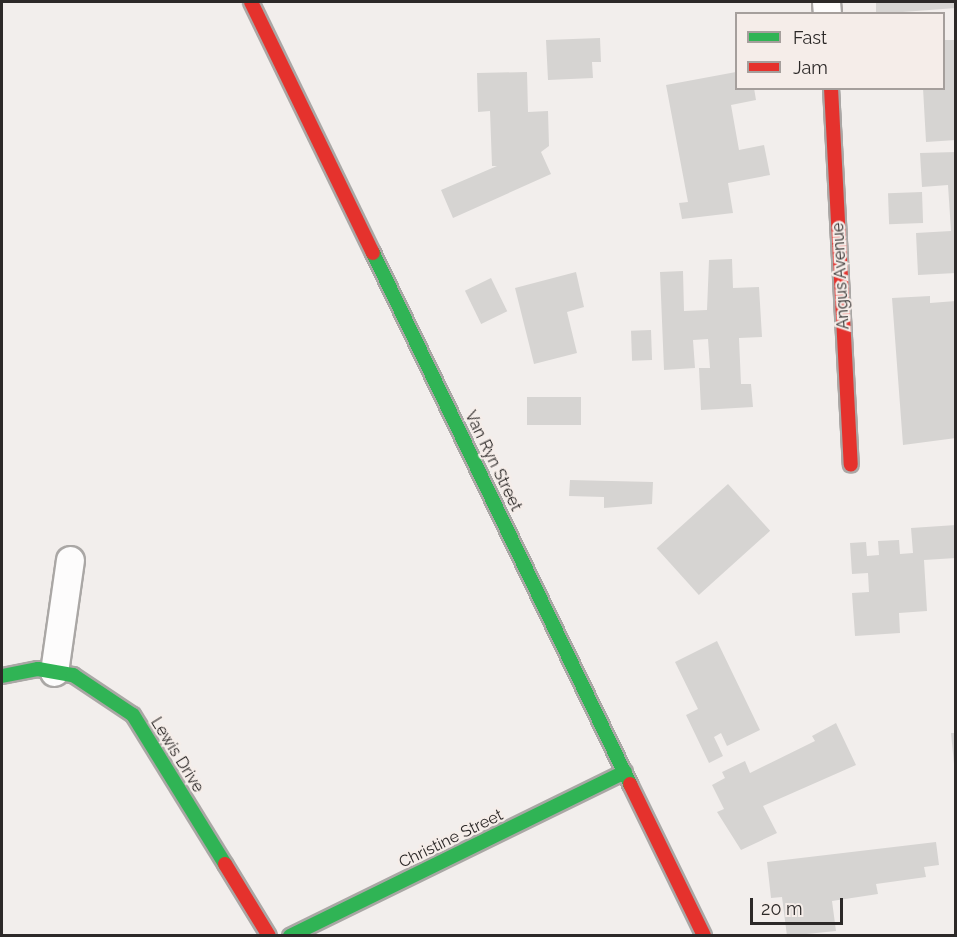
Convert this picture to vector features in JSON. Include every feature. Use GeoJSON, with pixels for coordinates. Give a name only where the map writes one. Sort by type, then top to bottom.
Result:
{"type":"FeatureCollection","features":[{"type":"Feature","properties":{"kind":"street","name":"Van Ryn Street"},"geometry":{"type":"LineString","coordinates":[[251,2],[704,936]]}},
{"type":"Feature","properties":{"kind":"street","name":"Angus Avenue"},"geometry":{"type":"LineString","coordinates":[[831,90],[851,464]]}},
{"type":"Feature","properties":{"kind":"street"},"geometry":{"type":"LineString","coordinates":[[54,672],[70,560]]}},
{"type":"Feature","properties":{"kind":"street","name":"Lewis Drive"},"geometry":{"type":"LineString","coordinates":[[2,676],[38,669],[54,672],[104,692],[133,715],[269,936]]}},
{"type":"Feature","properties":{"kind":"street","name":"Christine Street"},"geometry":{"type":"LineString","coordinates":[[290,936],[625,772]]}},
{"type":"Feature","properties":{"kind":"building"},"geometry":{"type":"Polygon","coordinates":[[[876,2],[956,2],[956,8],[876,12],[876,2]]]}},
{"type":"Feature","properties":{"kind":"building"},"geometry":{"type":"Polygon","coordinates":[[[600,38],[601,62],[592,62],[593,78],[548,80],[546,40],[600,38]]]}},
{"type":"Feature","properties":{"kind":"building"},"geometry":{"type":"Polygon","coordinates":[[[945,40],[956,40],[956,140],[926,142],[923,90],[945,90],[945,40]]]}},
{"type":"Feature","properties":{"kind":"building"},"geometry":{"type":"Polygon","coordinates":[[[527,72],[528,112],[548,111],[549,146],[541,152],[551,174],[453,218],[441,190],[497,166],[492,166],[490,111],[478,112],[477,73],[527,72]]]}},
{"type":"Feature","properties":{"kind":"building"},"geometry":{"type":"Polygon","coordinates":[[[735,72],[735,90],[754,90],[756,100],[731,105],[739,150],[764,145],[770,175],[728,183],[733,213],[682,219],[679,203],[688,202],[666,85],[735,72]]]}},
{"type":"Feature","properties":{"kind":"building"},"geometry":{"type":"Polygon","coordinates":[[[956,152],[956,273],[918,275],[916,233],[951,231],[948,185],[922,187],[920,153],[956,152]]]}},
{"type":"Feature","properties":{"kind":"building"},"geometry":{"type":"Polygon","coordinates":[[[922,192],[923,223],[889,224],[888,193],[922,192]]]}},
{"type":"Feature","properties":{"kind":"building"},"geometry":{"type":"Polygon","coordinates":[[[732,259],[733,288],[759,287],[762,337],[739,338],[741,384],[751,384],[753,407],[701,410],[699,368],[710,368],[708,339],[693,340],[695,368],[664,370],[660,272],[683,271],[684,311],[707,310],[709,260],[732,259]]]}},
{"type":"Feature","properties":{"kind":"building"},"geometry":{"type":"Polygon","coordinates":[[[576,272],[584,307],[567,312],[577,353],[534,364],[515,288],[576,272]]]}},
{"type":"Feature","properties":{"kind":"building"},"geometry":{"type":"Polygon","coordinates":[[[491,278],[507,311],[481,324],[465,291],[491,278]]]}},
{"type":"Feature","properties":{"kind":"building"},"geometry":{"type":"Polygon","coordinates":[[[930,296],[930,303],[956,301],[956,438],[903,445],[892,298],[930,296]]]}},
{"type":"Feature","properties":{"kind":"building"},"geometry":{"type":"Polygon","coordinates":[[[651,330],[652,360],[632,361],[631,331],[651,330]]]}},
{"type":"Feature","properties":{"kind":"building"},"geometry":{"type":"Polygon","coordinates":[[[527,397],[581,397],[581,425],[527,425],[527,397]]]}},
{"type":"Feature","properties":{"kind":"building"},"geometry":{"type":"Polygon","coordinates":[[[570,480],[653,482],[652,504],[604,508],[604,497],[569,496],[570,480]]]}},
{"type":"Feature","properties":{"kind":"building"},"geometry":{"type":"Polygon","coordinates":[[[728,484],[770,531],[699,595],[657,548],[728,484]]]}},
{"type":"Feature","properties":{"kind":"building"},"geometry":{"type":"Polygon","coordinates":[[[956,525],[956,558],[924,560],[927,611],[899,613],[900,633],[855,636],[852,593],[869,592],[868,573],[852,574],[850,543],[866,542],[867,556],[879,555],[878,541],[899,540],[900,554],[913,553],[911,528],[956,525]]]}},
{"type":"Feature","properties":{"kind":"building"},"geometry":{"type":"Polygon","coordinates":[[[717,641],[760,730],[727,746],[721,733],[714,737],[723,756],[709,763],[686,715],[698,709],[675,662],[717,641]]]}},
{"type":"Feature","properties":{"kind":"building"},"geometry":{"type":"Polygon","coordinates":[[[836,723],[856,765],[763,806],[777,833],[741,850],[717,812],[724,809],[712,785],[725,778],[722,772],[745,761],[750,773],[815,741],[812,736],[836,723]]]}},
{"type":"Feature","properties":{"kind":"building"},"geometry":{"type":"Polygon","coordinates":[[[951,733],[956,733],[956,764],[954,764],[951,733]]]}},
{"type":"Feature","properties":{"kind":"building"},"geometry":{"type":"Polygon","coordinates":[[[936,842],[939,865],[924,867],[926,877],[876,884],[878,894],[832,901],[836,931],[787,936],[782,897],[771,898],[767,862],[936,842]]]}},
{"type":"Feature","properties":{"kind":"traffic: fast"},"geometry":{"type":"LineString","coordinates":[[373,253],[630,784]]}},
{"type":"Feature","properties":{"kind":"traffic: fast"},"geometry":{"type":"LineString","coordinates":[[2,676],[38,669],[73,675],[133,715],[225,864]]}},
{"type":"Feature","properties":{"kind":"traffic: fast"},"geometry":{"type":"LineString","coordinates":[[290,936],[625,772]]}},
{"type":"Feature","properties":{"kind":"traffic: jam"},"geometry":{"type":"LineString","coordinates":[[251,2],[373,253]]}},
{"type":"Feature","properties":{"kind":"traffic: jam"},"geometry":{"type":"LineString","coordinates":[[831,90],[851,464]]}},
{"type":"Feature","properties":{"kind":"traffic: jam"},"geometry":{"type":"LineString","coordinates":[[630,784],[704,936]]}},
{"type":"Feature","properties":{"kind":"traffic: jam"},"geometry":{"type":"LineString","coordinates":[[225,864],[269,936]]}}]}
